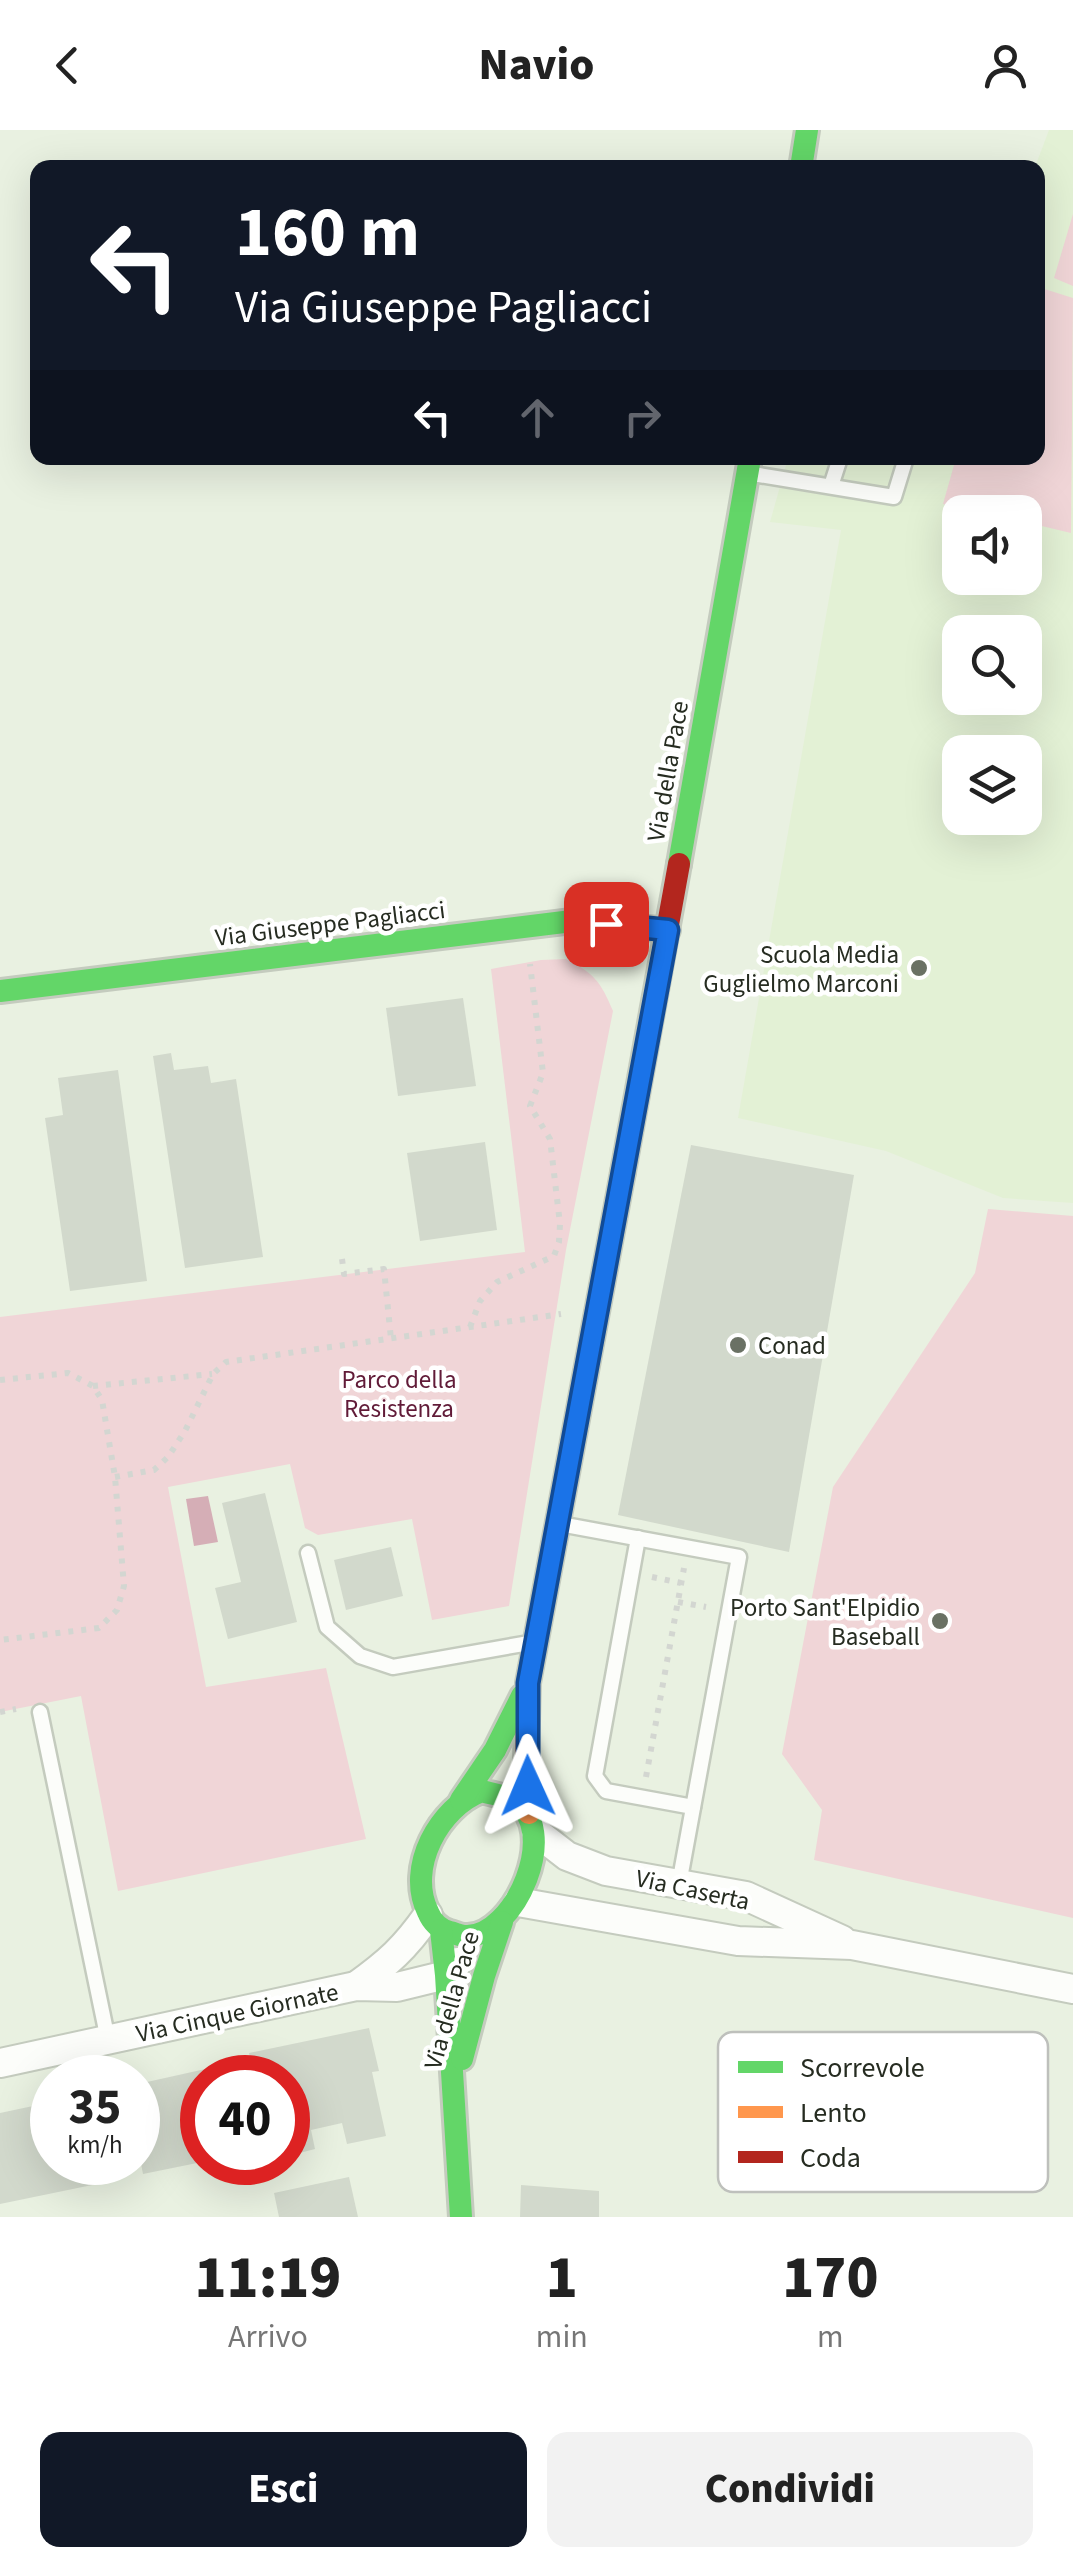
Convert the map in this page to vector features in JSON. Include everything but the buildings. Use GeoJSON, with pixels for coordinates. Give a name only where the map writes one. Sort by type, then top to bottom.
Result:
{"type":"FeatureCollection","features":[{"type":"Feature","properties":{"kind":"street"},"geometry":{"type":"LineString","coordinates":[[802,160],[807,130]]}},
{"type":"Feature","properties":{"kind":"street","name":"Via della Pace"},"geometry":{"type":"LineString","coordinates":[[532,1823],[526,1759],[528,1683],[668,930],[748,466]]}},
{"type":"Feature","properties":{"kind":"street","name":"Via Giuseppe Pagliacci"},"geometry":{"type":"LineString","coordinates":[[0,991],[572,921],[668,930]]}},
{"type":"Feature","properties":{"kind":"street","name":"Via della Pace"},"geometry":{"type":"LineString","coordinates":[[462,1800],[496,1750],[528,1683]]}},
{"type":"Feature","properties":{"kind":"street"},"geometry":{"type":"LineString","coordinates":[[446,1975],[501,1919],[531,1868],[532,1823],[516,1800],[500,1792],[482,1792],[462,1800],[445,1816],[431,1840],[421,1895],[434,1922],[461,1937],[501,1919]]}},
{"type":"Feature","properties":{"kind":"street","name":"Via Caserta"},"geometry":{"type":"LineString","coordinates":[[532,1823],[567,1856],[606,1872],[746,1896],[852,1944]]}},
{"type":"Feature","properties":{"kind":"street","name":"Via della Pace"},"geometry":{"type":"LineString","coordinates":[[454,2092],[501,1919]]}},
{"type":"Feature","properties":{"kind":"street","name":"Via Caserta"},"geometry":{"type":"LineString","coordinates":[[501,1919],[738,1941],[852,1944],[1073,1989]]}},
{"type":"Feature","properties":{"kind":"street","name":"Via della Pace"},"geometry":{"type":"LineString","coordinates":[[434,1922],[446,1975],[462,2217]]}},
{"type":"Feature","properties":{"kind":"street","name":"Via Cinque Giornate"},"geometry":{"type":"LineString","coordinates":[[356,1986],[390,1962],[434,1922]]}},
{"type":"Feature","properties":{"kind":"street","name":"Via Cinque Giornate"},"geometry":{"type":"LineString","coordinates":[[0,2063],[356,1986],[397,1987],[446,1975]]}},
{"type":"Feature","properties":{"kind":"lane"},"geometry":{"type":"LineString","coordinates":[[831,486],[838,465]]}},
{"type":"Feature","properties":{"kind":"lane"},"geometry":{"type":"LineString","coordinates":[[748,466],[894,497],[904,465]]}},
{"type":"Feature","properties":{"kind":"lane"},"geometry":{"type":"LineString","coordinates":[[557,1523],[738,1557],[679,1884]]}},
{"type":"Feature","properties":{"kind":"lane"},"geometry":{"type":"LineString","coordinates":[[638,1538],[595,1776],[606,1791],[693,1807]]}},
{"type":"Feature","properties":{"kind":"lane"},"geometry":{"type":"LineString","coordinates":[[308,1552],[326,1627],[360,1656],[393,1666],[535,1642]]}},
{"type":"Feature","properties":{"kind":"lane"},"geometry":{"type":"LineString","coordinates":[[40,1712],[108,2040]]}},
{"type":"Feature","properties":{"kind":"path"},"geometry":{"type":"LineString","coordinates":[[470,1327],[480,1301],[498,1282],[554,1256],[559,1242],[550,1138],[530,1106],[543,1072],[525,926]]}},
{"type":"Feature","properties":{"kind":"path"},"geometry":{"type":"LineString","coordinates":[[342,1259],[344,1274],[384,1269],[392,1339]]}},
{"type":"Feature","properties":{"kind":"path"},"geometry":{"type":"LineString","coordinates":[[116,1477],[154,1470],[168,1457],[213,1374],[226,1362],[597,1309]]}},
{"type":"Feature","properties":{"kind":"path"},"geometry":{"type":"LineString","coordinates":[[0,1380],[68,1373],[93,1386],[102,1400],[116,1477],[124,1586],[117,1610],[99,1628],[0,1640]]}},
{"type":"Feature","properties":{"kind":"path"},"geometry":{"type":"LineString","coordinates":[[93,1386],[213,1374]]}},
{"type":"Feature","properties":{"kind":"path"},"geometry":{"type":"LineString","coordinates":[[642,1798],[688,1547]]}},
{"type":"Feature","properties":{"kind":"shaded area","name":"Scuola Media Guglielmo Marconi"},"geometry":{"type":"Polygon","coordinates":[[[1049,130],[1073,130],[1073,1203],[1003,1198],[886,1151],[738,1118],[841,530],[770,522],[786,465],[1045,465],[1045,160],[1038,160],[1049,130]]]}},
{"type":"Feature","properties":{"kind":"shaded area"},"geometry":{"type":"Polygon","coordinates":[[[208,1496],[218,1542],[194,1546],[186,1499],[208,1496]]]}},
{"type":"Feature","properties":{"kind":"green space"},"geometry":{"type":"Polygon","coordinates":[[[1073,214],[1073,286],[1054,278],[1073,214]]]}},
{"type":"Feature","properties":{"kind":"green space"},"geometry":{"type":"Polygon","coordinates":[[[1045,289],[1073,298],[1071,533],[1042,526],[1042,495],[946,495],[954,465],[1045,465],[1045,289]]]}},
{"type":"Feature","properties":{"kind":"green space","name":"Parco della Resistenza"},"geometry":{"type":"Polygon","coordinates":[[[566,959],[596,979],[613,1011],[566,1250],[509,1606],[432,1620],[412,1519],[318,1535],[305,1528],[290,1464],[168,1487],[206,1687],[326,1668],[366,1839],[118,1891],[81,1696],[0,1712],[0,1317],[525,1252],[491,969],[566,959]]]}},
{"type":"Feature","properties":{"kind":"green space","name":"Porto Sant'Elpidio Baseball"},"geometry":{"type":"Polygon","coordinates":[[[988,1209],[1073,1216],[1073,1918],[814,1860],[822,1810],[782,1754],[833,1487],[975,1273],[988,1209]]]}},
{"type":"Feature","properties":{"kind":"traffic: fast"},"geometry":{"type":"LineString","coordinates":[[802,160],[807,130]]}},
{"type":"Feature","properties":{"kind":"traffic: fast"},"geometry":{"type":"LineString","coordinates":[[679,864],[749,465]]}},
{"type":"Feature","properties":{"kind":"traffic: fast"},"geometry":{"type":"LineString","coordinates":[[0,991],[572,921],[668,930]]}},
{"type":"Feature","properties":{"kind":"traffic: fast"},"geometry":{"type":"LineString","coordinates":[[461,1800],[495,1750],[522,1696]]}},
{"type":"Feature","properties":{"kind":"traffic: fast"},"geometry":{"type":"LineString","coordinates":[[482,1791],[512,1800],[527,1813],[533,1833],[533,1855],[526,1879],[501,1920],[483,1932],[463,1936],[436,1925],[422,1895],[421,1877],[424,1859],[440,1825],[452,1810],[482,1791]]}},
{"type":"Feature","properties":{"kind":"traffic: fast"},"geometry":{"type":"LineString","coordinates":[[462,2059],[502,1922]]}},
{"type":"Feature","properties":{"kind":"traffic: fast"},"geometry":{"type":"LineString","coordinates":[[441,1930],[461,2217]]}},
{"type":"Feature","properties":{"kind":"traffic: slow"},"geometry":{"type":"LineString","coordinates":[[529,1813],[528,1683],[623,1172]]}},
{"type":"Feature","properties":{"kind":"traffic: jam"},"geometry":{"type":"LineString","coordinates":[[623,1172],[679,864]]}},
{"type":"Feature","properties":{"kind":"place","name":"Scuola Media Guglielmo Marconi"},"geometry":{"type":"Point","coordinates":[919,968]}},
{"type":"Feature","properties":{"kind":"place","name":"Conad"},"geometry":{"type":"Point","coordinates":[738,1345]}},
{"type":"Feature","properties":{"kind":"place","name":"Porto Sant'Elpidio Baseball"},"geometry":{"type":"Point","coordinates":[940,1621]}},
{"type":"Feature","properties":{"kind":"route"},"geometry":{"type":"LineString","coordinates":[[528,1786],[528,1683],[668,930],[606,924]]}}]}
